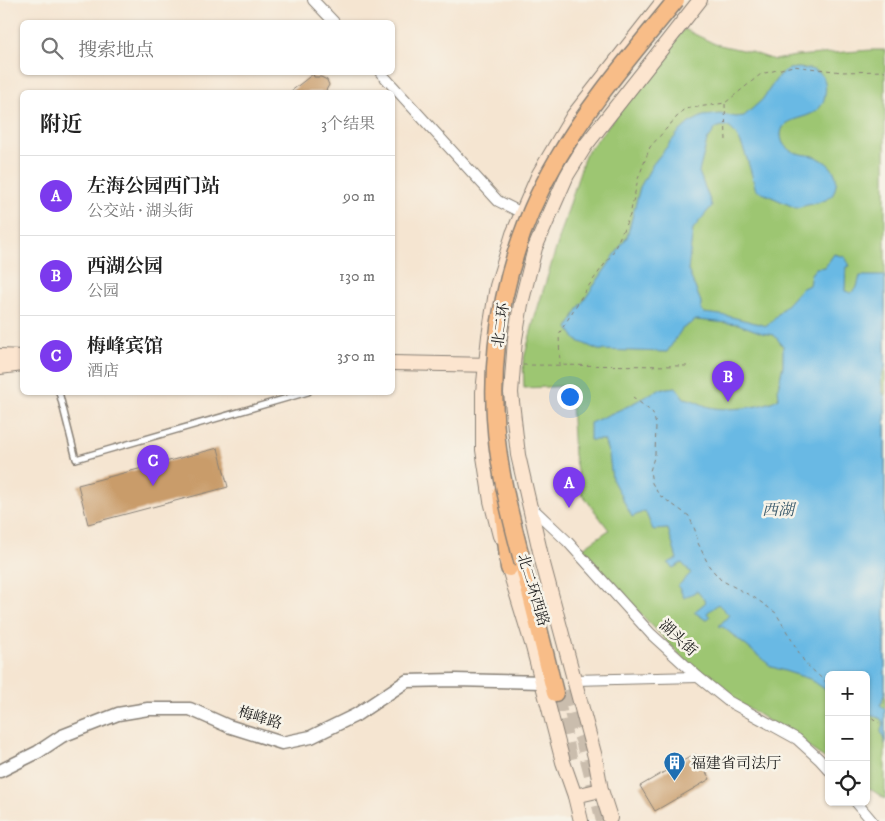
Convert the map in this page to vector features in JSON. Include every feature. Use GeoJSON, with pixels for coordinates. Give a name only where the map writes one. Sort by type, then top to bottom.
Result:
{"type":"FeatureCollection","features":[{"type":"Feature","properties":{"kind":"highway","name":"北二环"},"geometry":{"type":"LineString","coordinates":[[565,687],[521,565],[498,449],[495,392],[497,344],[505,294],[520,241],[534,205],[553,166],[581,122],[608,85],[676,0]]}},
{"type":"Feature","properties":{"kind":"highway","name":"北二环"},"geometry":{"type":"LineString","coordinates":[[521,565],[517,498],[507,448],[504,392],[508,342],[515,296],[528,245],[543,210],[590,125],[688,0]]}},
{"type":"Feature","properties":{"kind":"highway"},"geometry":{"type":"LineString","coordinates":[[498,449],[502,508],[521,565]]}},
{"type":"Feature","properties":{"kind":"main road","name":"北二环西路"},"geometry":{"type":"LineString","coordinates":[[610,818],[601,790],[595,757],[565,687],[518,455],[511,393],[512,366],[521,304],[535,248],[567,175],[585,146],[700,0]]}},
{"type":"Feature","properties":{"kind":"main road","name":"北二环西路"},"geometry":{"type":"LineString","coordinates":[[581,821],[575,796],[563,762],[533,647],[521,565],[491,501],[483,450],[485,364],[497,286],[513,234],[539,174],[573,116],[661,3]]}},
{"type":"Feature","properties":{"kind":"main road"},"geometry":{"type":"LineString","coordinates":[[0,356],[20,357]]}},
{"type":"Feature","properties":{"kind":"main road"},"geometry":{"type":"LineString","coordinates":[[395,363],[512,366]]}},
{"type":"Feature","properties":{"kind":"main road"},"geometry":{"type":"LineString","coordinates":[[0,367],[20,364]]}},
{"type":"Feature","properties":{"kind":"main road"},"geometry":{"type":"LineString","coordinates":[[575,796],[601,790]]}},
{"type":"Feature","properties":{"kind":"street"},"geometry":{"type":"LineString","coordinates":[[313,0],[332,20]]}},
{"type":"Feature","properties":{"kind":"street"},"geometry":{"type":"LineString","coordinates":[[383,75],[498,201],[522,213]]}},
{"type":"Feature","properties":{"kind":"street","name":"湖头街"},"geometry":{"type":"LineString","coordinates":[[528,503],[568,541],[651,634],[698,678],[728,702],[797,739],[825,766]]}},
{"type":"Feature","properties":{"kind":"street"},"geometry":{"type":"LineString","coordinates":[[565,687],[698,678]]}},
{"type":"Feature","properties":{"kind":"street","name":"梅峰路"},"geometry":{"type":"LineString","coordinates":[[0,770],[38,752],[62,736],[118,714],[133,711],[190,709],[228,726],[282,743],[311,736],[356,715],[407,681],[542,682]]}},
{"type":"Feature","properties":{"kind":"street"},"geometry":{"type":"LineString","coordinates":[[859,806],[872,821]]}},
{"type":"Feature","properties":{"kind":"lane"},"geometry":{"type":"LineString","coordinates":[[395,367],[410,363]]}},
{"type":"Feature","properties":{"kind":"lane"},"geometry":{"type":"LineString","coordinates":[[60,395],[76,459],[298,395]]}},
{"type":"Feature","properties":{"kind":"path"},"geometry":{"type":"LineString","coordinates":[[560,366],[559,334],[585,291],[612,254],[630,215],[638,180],[650,147],[684,109],[725,103],[761,74],[793,66],[842,72],[885,70]]}},
{"type":"Feature","properties":{"kind":"path"},"geometry":{"type":"LineString","coordinates":[[725,103],[726,141]]}},
{"type":"Feature","properties":{"kind":"path"},"geometry":{"type":"LineString","coordinates":[[512,366],[690,366]]}},
{"type":"Feature","properties":{"kind":"path"},"geometry":{"type":"LineString","coordinates":[[634,397],[653,413],[656,425],[655,454],[650,471],[652,483],[659,495],[689,516],[698,543],[709,566],[721,580],[755,598],[776,613],[804,663],[825,681]]}},
{"type":"Feature","properties":{"kind":"path"},"geometry":{"type":"LineString","coordinates":[[870,716],[879,723]]}},
{"type":"Feature","properties":{"kind":"green space"},"geometry":{"type":"Polygon","coordinates":[[[684,29],[715,44],[751,52],[774,60],[796,56],[885,50],[885,799],[870,789],[870,671],[825,671],[825,758],[758,714],[727,697],[697,673],[580,550],[609,530],[582,494],[574,455],[570,386],[524,388],[523,362],[534,320],[585,155],[684,29]]]}},
{"type":"Feature","properties":{"kind":"water","name":"西湖"},"geometry":{"type":"Polygon","coordinates":[[[789,69],[813,70],[822,75],[826,86],[822,104],[817,110],[788,122],[783,127],[781,134],[783,143],[793,152],[816,157],[826,162],[835,174],[836,184],[833,194],[822,201],[796,208],[756,190],[745,153],[736,134],[730,128],[724,126],[716,128],[707,141],[699,172],[712,206],[693,229],[688,270],[701,302],[701,310],[704,313],[728,316],[767,326],[801,289],[809,285],[811,274],[816,268],[825,267],[834,254],[845,257],[850,266],[846,267],[845,291],[851,293],[857,287],[860,276],[885,276],[885,367],[881,382],[885,398],[885,693],[882,699],[883,702],[880,704],[885,709],[885,744],[881,731],[883,723],[881,719],[870,714],[870,671],[825,671],[825,689],[810,679],[772,667],[723,627],[719,626],[729,615],[718,604],[707,613],[710,617],[706,620],[694,612],[706,602],[697,591],[684,598],[678,586],[691,573],[682,563],[673,568],[667,563],[677,559],[668,529],[653,530],[645,511],[632,517],[612,479],[609,455],[604,440],[590,440],[590,423],[628,406],[659,389],[676,387],[684,398],[706,406],[722,409],[754,407],[779,398],[778,388],[783,365],[783,346],[774,335],[762,333],[738,324],[696,320],[682,329],[667,352],[598,350],[576,340],[568,328],[578,309],[627,237],[640,187],[653,164],[678,133],[689,123],[703,116],[720,114],[736,117],[744,116],[762,100],[780,74],[789,69]]]}},
{"type":"Feature","properties":{"kind":"building"},"geometry":{"type":"Polygon","coordinates":[[[312,75],[327,80],[329,85],[326,90],[293,90],[312,75]]]}},
{"type":"Feature","properties":{"kind":"building"},"geometry":{"type":"Polygon","coordinates":[[[218,448],[228,487],[88,524],[78,485],[218,448]]]}},
{"type":"Feature","properties":{"kind":"building","name":"福建省司法厅"},"geometry":{"type":"Polygon","coordinates":[[[695,754],[710,779],[655,811],[640,786],[695,754]]]}},
{"type":"Feature","properties":{"kind":"tunnel"},"geometry":{"type":"LineString","coordinates":[[566,690],[573,716],[583,740],[604,821]]}},
{"type":"Feature","properties":{"kind":"tunnel"},"geometry":{"type":"LineString","coordinates":[[556,697],[571,766]]}},
{"type":"Feature","properties":{"kind":"place","name":"西湖公园"},"geometry":{"type":"Point","coordinates":[728,402]}},
{"type":"Feature","properties":{"kind":"place","name":"梅峰宾馆"},"geometry":{"type":"Point","coordinates":[153,486]}},
{"type":"Feature","properties":{"kind":"place","name":"左海公园西门站"},"geometry":{"type":"Point","coordinates":[569,508]}},
{"type":"Feature","properties":{"kind":"place","name":"福建省司法厅"},"geometry":{"type":"Point","coordinates":[675,782]}}]}
